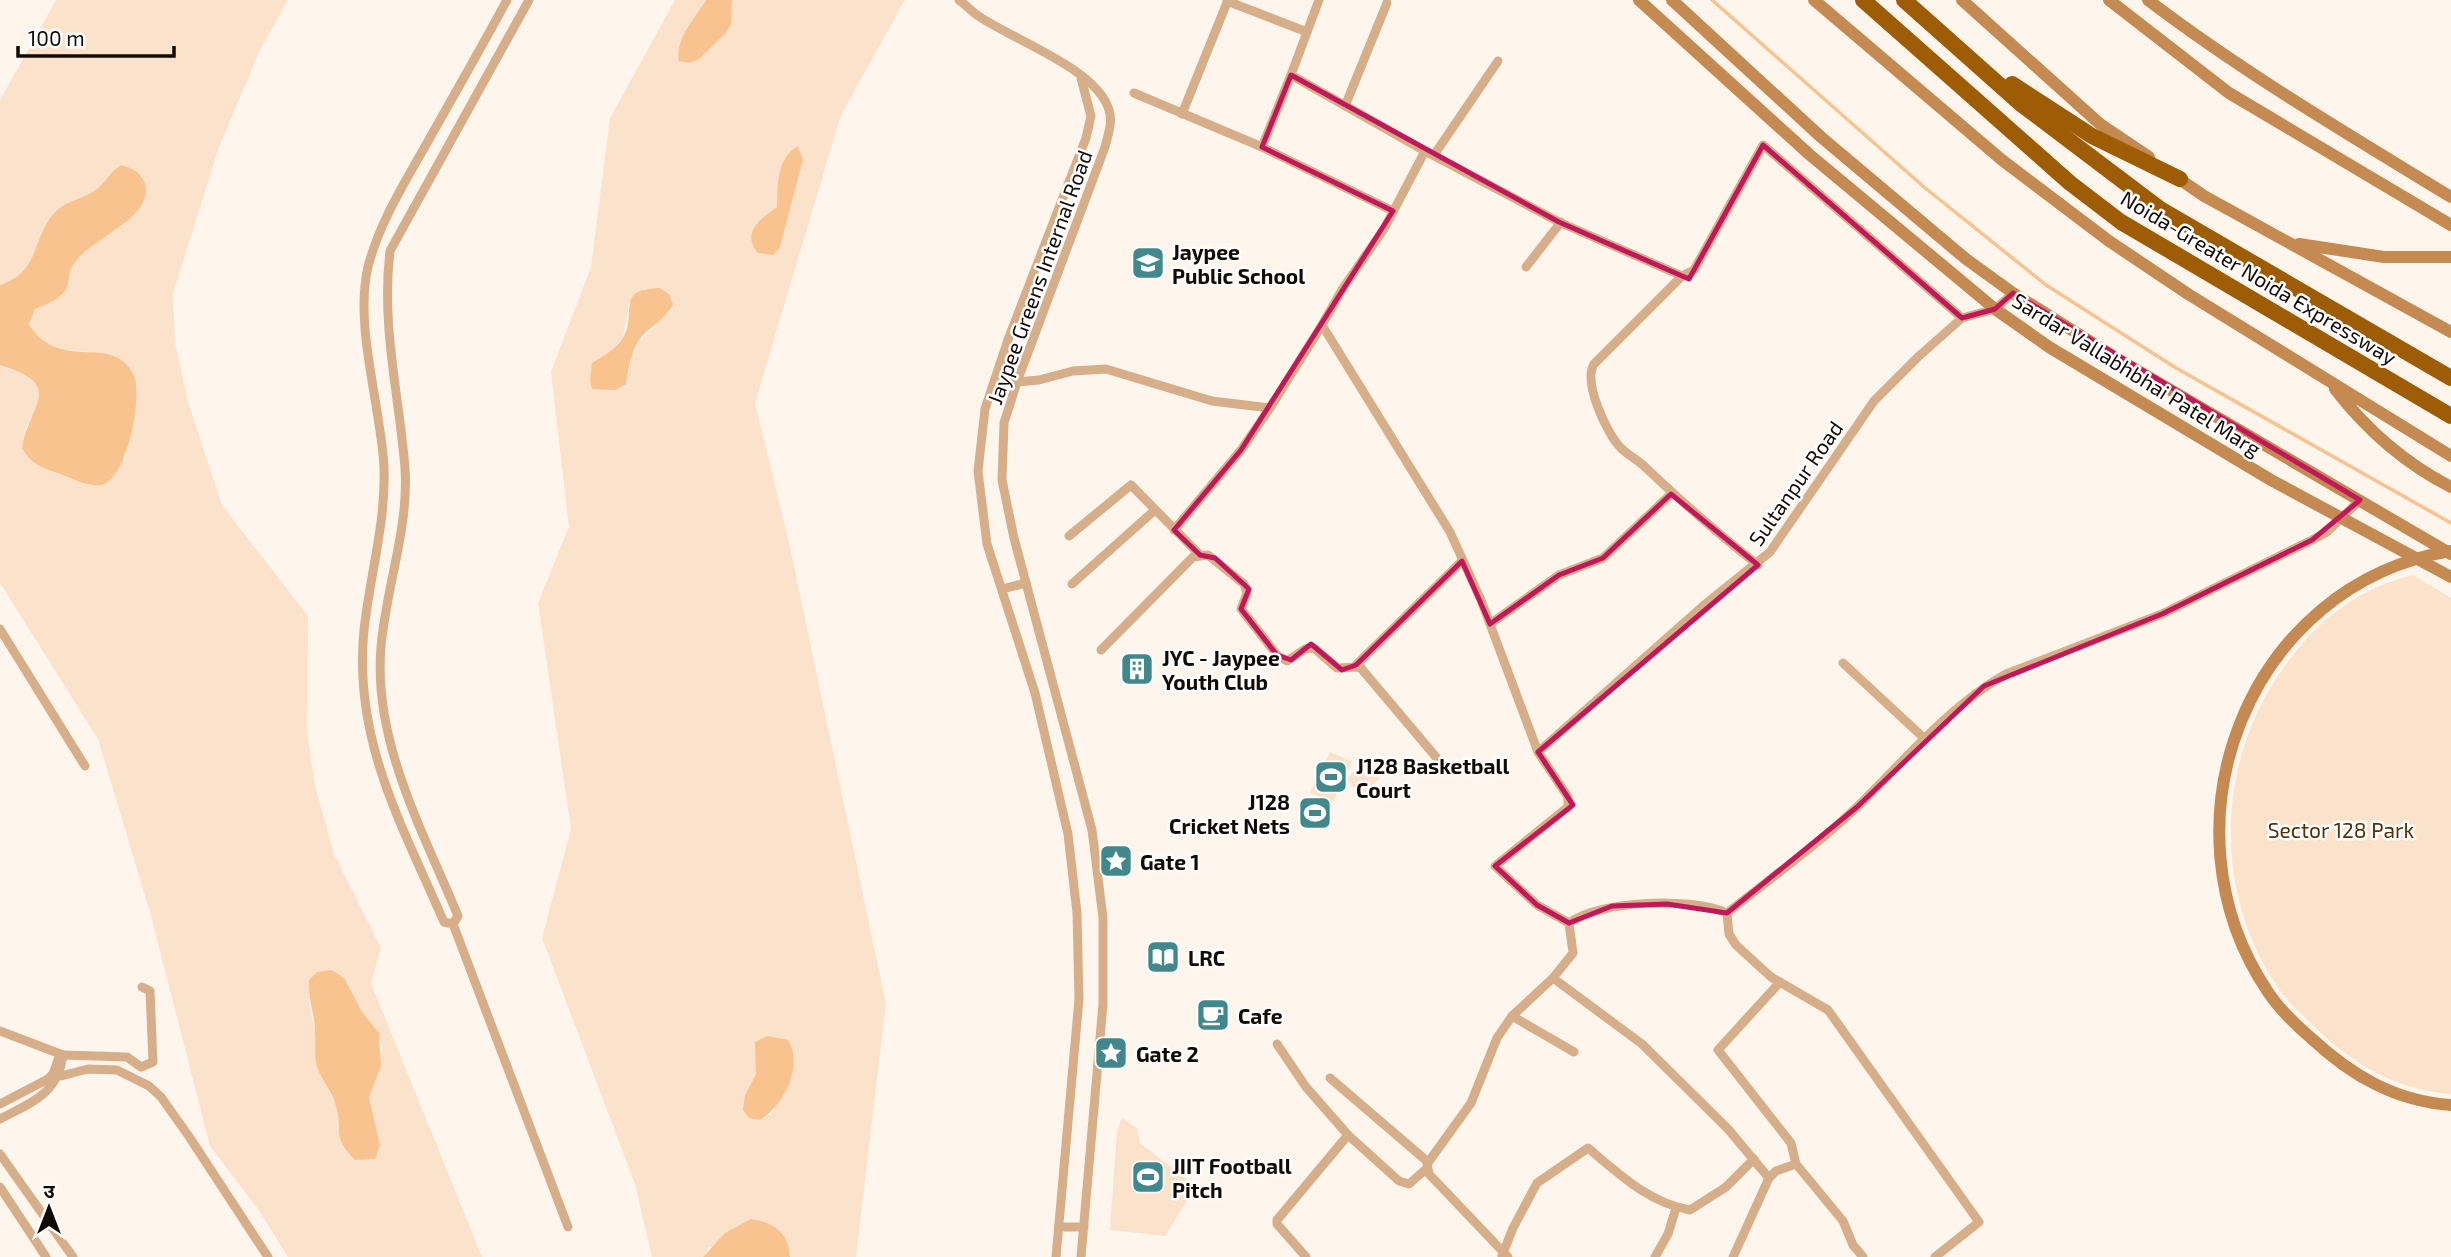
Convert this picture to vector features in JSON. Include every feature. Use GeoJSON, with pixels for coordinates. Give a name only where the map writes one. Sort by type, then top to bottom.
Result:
{"type":"FeatureCollection","features":[{"type":"Feature","properties":{"kind":"highway","name":"Noida-Greater Noida Expressway"},"geometry":{"type":"LineString","coordinates":[[1863,0],[2070,183],[2121,222],[2451,416]]}},
{"type":"Feature","properties":{"kind":"highway","name":"Noida-Greater Noida Expressway"},"geometry":{"type":"LineString","coordinates":[[1904,0],[2021,104],[2160,209],[2451,378]]}},
{"type":"Feature","properties":{"kind":"highway"},"geometry":{"type":"LineString","coordinates":[[1968,57],[2092,136],[2180,179]]}},
{"type":"Feature","properties":{"kind":"street"},"geometry":{"type":"LineString","coordinates":[[453,924],[444,922],[386,794],[370,736],[363,683],[364,631],[383,516],[384,467],[368,344],[368,270],[386,221],[507,0]]}},
{"type":"Feature","properties":{"kind":"street"},"geometry":{"type":"LineString","coordinates":[[453,924],[458,916],[400,782],[384,708],[381,649],[404,516],[405,492],[385,292],[390,251],[529,0]]}},
{"type":"Feature","properties":{"kind":"street","name":"Jaypee Greens Internal Road"},"geometry":{"type":"LineString","coordinates":[[959,0],[969,3],[978,16],[1081,77],[1100,93],[1110,111],[1110,129],[1004,423],[1002,480],[1092,830],[1103,918],[1103,1004],[1081,1257]]}},
{"type":"Feature","properties":{"kind":"street"},"geometry":{"type":"LineString","coordinates":[[1182,114],[1227,0],[1307,32]]}},
{"type":"Feature","properties":{"kind":"street"},"geometry":{"type":"LineString","coordinates":[[1262,147],[1319,0]]}},
{"type":"Feature","properties":{"kind":"street","name":"Sardar Vallabhbhai Patel Marg"},"geometry":{"type":"LineString","coordinates":[[1639,0],[1810,155],[1995,309],[2049,347],[2343,519],[2451,578]]}},
{"type":"Feature","properties":{"kind":"street","name":"Sardar Vallabhbhai Patel Marg"},"geometry":{"type":"LineString","coordinates":[[1672,0],[1821,137],[1966,259],[2013,293],[2121,361],[2450,552]]}},
{"type":"Feature","properties":{"kind":"street"},"geometry":{"type":"LineString","coordinates":[[1814,0],[2002,160],[2109,242],[2451,456]]}},
{"type":"Feature","properties":{"kind":"street"},"geometry":{"type":"LineString","coordinates":[[1962,0],[2100,124],[2180,179],[2288,242],[2449,329]]}},
{"type":"Feature","properties":{"kind":"street"},"geometry":{"type":"LineString","coordinates":[[2109,0],[2230,93],[2451,225]]}},
{"type":"Feature","properties":{"kind":"street"},"geometry":{"type":"LineString","coordinates":[[2148,0],[2200,40],[2289,98],[2451,197]]}},
{"type":"Feature","properties":{"kind":"street"},"geometry":{"type":"LineString","coordinates":[[1345,106],[1387,3]]}},
{"type":"Feature","properties":{"kind":"street"},"geometry":{"type":"LineString","coordinates":[[1174,530],[1241,450],[1429,153],[1498,61]]}},
{"type":"Feature","properties":{"kind":"street"},"geometry":{"type":"LineString","coordinates":[[1291,75],[1429,153],[1561,222],[1682,276]]}},
{"type":"Feature","properties":{"kind":"street","name":"Jaypee Greens Internal Road"},"geometry":{"type":"LineString","coordinates":[[1056,1257],[1079,999],[1077,913],[1065,821],[1035,693],[987,544],[978,471],[985,409],[1086,138],[1091,116],[1081,77]]}},
{"type":"Feature","properties":{"kind":"street"},"geometry":{"type":"LineString","coordinates":[[1133,93],[1262,147],[1393,211]]}},
{"type":"Feature","properties":{"kind":"street"},"geometry":{"type":"LineString","coordinates":[[427,143],[444,153]]}},
{"type":"Feature","properties":{"kind":"street"},"geometry":{"type":"LineString","coordinates":[[1758,565],[1671,494],[1613,438],[1589,375],[1594,364],[1682,276],[1694,270],[1763,145],[1962,318]]}},
{"type":"Feature","properties":{"kind":"street"},"geometry":{"type":"LineString","coordinates":[[1525,267],[1561,222]]}},
{"type":"Feature","properties":{"kind":"street"},"geometry":{"type":"LineString","coordinates":[[2288,242],[2384,257],[2451,257]]}},
{"type":"Feature","properties":{"kind":"street","name":"Sultanpur Road"},"geometry":{"type":"LineString","coordinates":[[1538,752],[1703,606],[1758,565],[1791,525],[1874,401],[1962,318],[1995,309],[2013,293]]}},
{"type":"Feature","properties":{"kind":"street"},"geometry":{"type":"LineString","coordinates":[[1322,325],[1450,532],[1490,624],[1538,752],[1568,797],[1568,807],[1495,866],[1537,905],[1569,923]]}},
{"type":"Feature","properties":{"kind":"street"},"geometry":{"type":"LineString","coordinates":[[997,373],[1017,382],[1039,380],[1073,371],[1106,369],[1212,401],[1270,408]]}},
{"type":"Feature","properties":{"kind":"street"},"geometry":{"type":"LineString","coordinates":[[2329,382],[2356,416],[2378,437],[2451,488]]}},
{"type":"Feature","properties":{"kind":"street"},"geometry":{"type":"LineString","coordinates":[[1069,536],[1128,485],[1133,486],[1200,555],[1215,558],[1244,584],[1247,593],[1241,604],[1244,614],[1283,659],[1291,660],[1305,649],[1314,648],[1342,670],[1356,665],[1462,561]]}},
{"type":"Feature","properties":{"kind":"street"},"geometry":{"type":"LineString","coordinates":[[1490,624],[1559,575],[1603,558],[1671,494]]}},
{"type":"Feature","properties":{"kind":"street"},"geometry":{"type":"LineString","coordinates":[[1727,913],[1857,807],[1925,738],[1984,686],[2006,674],[2162,614],[2312,540],[2343,519],[2360,500]]}},
{"type":"Feature","properties":{"kind":"street"},"geometry":{"type":"LineString","coordinates":[[1072,584],[1155,510]]}},
{"type":"Feature","properties":{"kind":"street"},"geometry":{"type":"LineString","coordinates":[[2450,552],[2418,559],[2360,581],[2327,603],[2298,630],[2268,670],[2241,718],[2227,760],[2219,808],[2227,896],[2244,947],[2268,993],[2317,1044],[2362,1080],[2396,1094],[2451,1105]]}},
{"type":"Feature","properties":{"kind":"street"},"geometry":{"type":"LineString","coordinates":[[1101,650],[1186,563],[1200,555]]}},
{"type":"Feature","properties":{"kind":"street"},"geometry":{"type":"LineString","coordinates":[[1002,589],[1027,583]]}},
{"type":"Feature","properties":{"kind":"street"},"geometry":{"type":"LineString","coordinates":[[0,629],[85,766]]}},
{"type":"Feature","properties":{"kind":"street"},"geometry":{"type":"LineString","coordinates":[[1843,663],[1925,738]]}},
{"type":"Feature","properties":{"kind":"street"},"geometry":{"type":"LineString","coordinates":[[1356,665],[1366,672],[1436,757]]}},
{"type":"Feature","properties":{"kind":"street"},"geometry":{"type":"LineString","coordinates":[[1569,923],[1593,911],[1612,906],[1667,904],[1718,909],[1727,913]]}},
{"type":"Feature","properties":{"kind":"street"},"geometry":{"type":"LineString","coordinates":[[1727,913],[1732,940],[1780,982],[1828,1010],[1979,1222],[1935,1257]]}},
{"type":"Feature","properties":{"kind":"street"},"geometry":{"type":"LineString","coordinates":[[1277,1044],[1306,1087],[1348,1135],[1404,1183],[1412,1182],[1427,1166],[1471,1103],[1497,1038],[1512,1016],[1553,978],[1573,953],[1569,923]]}},
{"type":"Feature","properties":{"kind":"street"},"geometry":{"type":"LineString","coordinates":[[453,924],[568,1227]]}},
{"type":"Feature","properties":{"kind":"street"},"geometry":{"type":"LineString","coordinates":[[1553,978],[1636,1039],[1754,1159],[1769,1178]]}},
{"type":"Feature","properties":{"kind":"street"},"geometry":{"type":"LineString","coordinates":[[1780,982],[1718,1050],[1791,1143],[1796,1164],[1843,1221],[1853,1245],[1863,1257]]}},
{"type":"Feature","properties":{"kind":"street"},"geometry":{"type":"LineString","coordinates":[[0,1031],[62,1055],[127,1057],[141,1066],[149,1065],[153,1062],[150,991],[142,987]]}},
{"type":"Feature","properties":{"kind":"street"},"geometry":{"type":"LineString","coordinates":[[1512,1016],[1574,1052]]}},
{"type":"Feature","properties":{"kind":"street"},"geometry":{"type":"LineString","coordinates":[[0,1118],[53,1087],[61,1076],[62,1055]]}},
{"type":"Feature","properties":{"kind":"street"},"geometry":{"type":"LineString","coordinates":[[0,1104],[48,1079],[62,1055]]}},
{"type":"Feature","properties":{"kind":"street"},"geometry":{"type":"LineString","coordinates":[[61,1076],[88,1069],[117,1070],[149,1086],[161,1097],[190,1138],[268,1257]]}},
{"type":"Feature","properties":{"kind":"street"},"geometry":{"type":"LineString","coordinates":[[1330,1078],[1427,1166],[1504,1255]]}},
{"type":"Feature","properties":{"kind":"street"},"geometry":{"type":"LineString","coordinates":[[1306,1257],[1277,1224],[1277,1220],[1348,1135]]}},
{"type":"Feature","properties":{"kind":"street"},"geometry":{"type":"LineString","coordinates":[[1504,1255],[1513,1228],[1537,1183],[1588,1148],[1626,1180],[1667,1206],[1690,1210],[1726,1186],[1754,1159]]}},
{"type":"Feature","properties":{"kind":"street"},"geometry":{"type":"LineString","coordinates":[[0,1154],[73,1257]]}},
{"type":"Feature","properties":{"kind":"street"},"geometry":{"type":"LineString","coordinates":[[1733,1257],[1769,1178],[1776,1171],[1796,1164]]}},
{"type":"Feature","properties":{"kind":"street"},"geometry":{"type":"LineString","coordinates":[[0,1187],[46,1257]]}},
{"type":"Feature","properties":{"kind":"street"},"geometry":{"type":"LineString","coordinates":[[1654,1257],[1668,1234],[1676,1208]]}},
{"type":"Feature","properties":{"kind":"street"},"geometry":{"type":"LineString","coordinates":[[1059,1227],[1084,1227]]}},
{"type":"Feature","properties":{"kind":"highlighted area"},"geometry":{"type":"Polygon","coordinates":[[[1291,75],[1559,222],[1689,279],[1763,145],[1962,318],[1995,309],[2013,293],[2360,500],[2312,540],[2162,614],[1984,686],[1857,807],[1727,913],[1667,904],[1612,906],[1569,923],[1537,905],[1495,866],[1573,805],[1538,752],[1758,565],[1671,494],[1603,558],[1559,575],[1490,624],[1462,561],[1356,665],[1342,670],[1311,644],[1291,660],[1277,655],[1241,609],[1249,589],[1215,558],[1200,555],[1174,530],[1241,450],[1393,211],[1262,147],[1291,75]]]}},
{"type":"Feature","properties":{"kind":"green space"},"geometry":{"type":"Polygon","coordinates":[[[56,0],[288,0],[260,50],[218,150],[173,294],[175,343],[189,405],[222,505],[308,616],[307,731],[315,785],[334,854],[381,948],[371,983],[482,1257],[288,1257],[258,1209],[210,1146],[151,916],[98,739],[0,583],[0,365],[26,375],[38,387],[37,405],[25,430],[125,459],[129,431],[88,351],[54,348],[41,340],[29,324],[35,309],[51,302],[66,289],[74,262],[126,222],[147,189],[137,173],[121,165],[93,192],[56,211],[42,232],[23,272],[0,285],[0,100],[56,0]],[[345,979],[308,999],[315,1032],[317,1068],[337,1106],[337,1130],[380,1145],[369,1097],[382,1049],[379,1033],[362,1012],[345,979]]]}},
{"type":"Feature","properties":{"kind":"green space"},"geometry":{"type":"Polygon","coordinates":[[[675,0],[706,0],[682,39],[699,59],[716,41],[732,0],[905,0],[841,115],[755,403],[789,542],[886,1004],[856,1257],[790,1257],[791,1252],[709,1247],[703,1257],[652,1257],[635,1184],[542,938],[571,829],[538,603],[569,527],[551,372],[591,267],[610,118],[675,0]],[[803,160],[777,207],[760,220],[780,247],[803,160]],[[660,288],[644,289],[629,303],[623,338],[612,350],[592,363],[626,384],[631,359],[640,340],[656,326],[669,294],[660,288]],[[756,1074],[745,1095],[760,1120],[772,1113],[785,1092],[756,1074]]]}},
{"type":"Feature","properties":{"kind":"green space","name":"Sector 128 Park"},"geometry":{"type":"Polygon","coordinates":[[[2413,575],[2451,598],[2451,1094],[2414,1088],[2364,1066],[2334,1045],[2292,1004],[2277,986],[2256,948],[2241,907],[2233,865],[2231,823],[2236,780],[2247,739],[2264,700],[2287,663],[2327,619],[2375,588],[2413,575]]]}},
{"type":"Feature","properties":{"kind":"green space","name":"J128 Basketball Court"},"geometry":{"type":"Polygon","coordinates":[[[1330,752],[1352,762],[1333,802],[1310,793],[1330,752]]]}},
{"type":"Feature","properties":{"kind":"green space"},"geometry":{"type":"Polygon","coordinates":[[[1367,758],[1383,774],[1362,797],[1347,779],[1367,758]]]}},
{"type":"Feature","properties":{"kind":"green space","name":"JIIT Football Pitch"},"geometry":{"type":"Polygon","coordinates":[[[1122,1118],[1137,1128],[1140,1143],[1196,1187],[1165,1236],[1110,1230],[1117,1131],[1122,1118]]]}},
{"type":"Feature","properties":{"kind":"shaded area"},"geometry":{"type":"Polygon","coordinates":[[[706,0],[732,0],[731,24],[727,32],[699,59],[690,63],[679,61],[683,37],[706,0]]]}},
{"type":"Feature","properties":{"kind":"shaded area"},"geometry":{"type":"Polygon","coordinates":[[[798,146],[803,160],[780,247],[773,255],[758,253],[753,246],[752,233],[764,216],[777,207],[782,165],[791,151],[798,146]]]}},
{"type":"Feature","properties":{"kind":"shaded area"},"geometry":{"type":"Polygon","coordinates":[[[121,165],[136,171],[145,184],[146,195],[141,205],[123,224],[80,256],[70,272],[66,290],[61,296],[35,309],[29,324],[41,339],[55,347],[112,356],[124,362],[133,374],[136,384],[135,417],[119,469],[110,480],[101,485],[91,485],[42,467],[33,462],[22,448],[39,397],[38,388],[20,372],[0,365],[0,285],[23,271],[48,221],[56,211],[93,191],[121,165]]]}},
{"type":"Feature","properties":{"kind":"shaded area"},"geometry":{"type":"Polygon","coordinates":[[[660,288],[669,294],[673,305],[637,343],[626,384],[615,390],[592,389],[592,363],[613,349],[623,338],[632,298],[646,289],[660,288]]]}},
{"type":"Feature","properties":{"kind":"shaded area"},"geometry":{"type":"Polygon","coordinates":[[[332,970],[345,979],[362,1012],[379,1033],[381,1066],[369,1097],[380,1145],[375,1159],[355,1160],[343,1144],[334,1101],[317,1067],[309,980],[317,972],[332,970]]]}},
{"type":"Feature","properties":{"kind":"shaded area"},"geometry":{"type":"Polygon","coordinates":[[[767,1036],[788,1040],[794,1061],[784,1095],[769,1114],[760,1120],[749,1118],[743,1110],[745,1095],[756,1074],[755,1042],[767,1036]]]}},
{"type":"Feature","properties":{"kind":"shaded area"},"geometry":{"type":"Polygon","coordinates":[[[751,1219],[778,1230],[787,1241],[790,1257],[703,1257],[725,1233],[751,1219]]]}},
{"type":"Feature","properties":{"kind":"waterway"},"geometry":{"type":"LineString","coordinates":[[1712,0],[1924,187],[2046,285],[2176,368],[2451,523]]}},
{"type":"Feature","properties":{"kind":"place","name":"Jaypee Public School"},"geometry":{"type":"Point","coordinates":[1148,263]}},
{"type":"Feature","properties":{"kind":"place","name":"JYC - Jaypee Youth Club"},"geometry":{"type":"Point","coordinates":[1137,669]}},
{"type":"Feature","properties":{"kind":"place","name":"J128 Basketball Court"},"geometry":{"type":"Point","coordinates":[1331,777]}},
{"type":"Feature","properties":{"kind":"place","name":"J128 Cricket Nets"},"geometry":{"type":"Point","coordinates":[1315,813]}},
{"type":"Feature","properties":{"kind":"place","name":"Gate 1"},"geometry":{"type":"Point","coordinates":[1116,861]}},
{"type":"Feature","properties":{"kind":"place","name":"LRC"},"geometry":{"type":"Point","coordinates":[1163,957]}},
{"type":"Feature","properties":{"kind":"place","name":"Cafe"},"geometry":{"type":"Point","coordinates":[1213,1015]}},
{"type":"Feature","properties":{"kind":"place","name":"Gate 2"},"geometry":{"type":"Point","coordinates":[1111,1053]}},
{"type":"Feature","properties":{"kind":"place","name":"JIIT Football Pitch"},"geometry":{"type":"Point","coordinates":[1148,1177]}}]}
